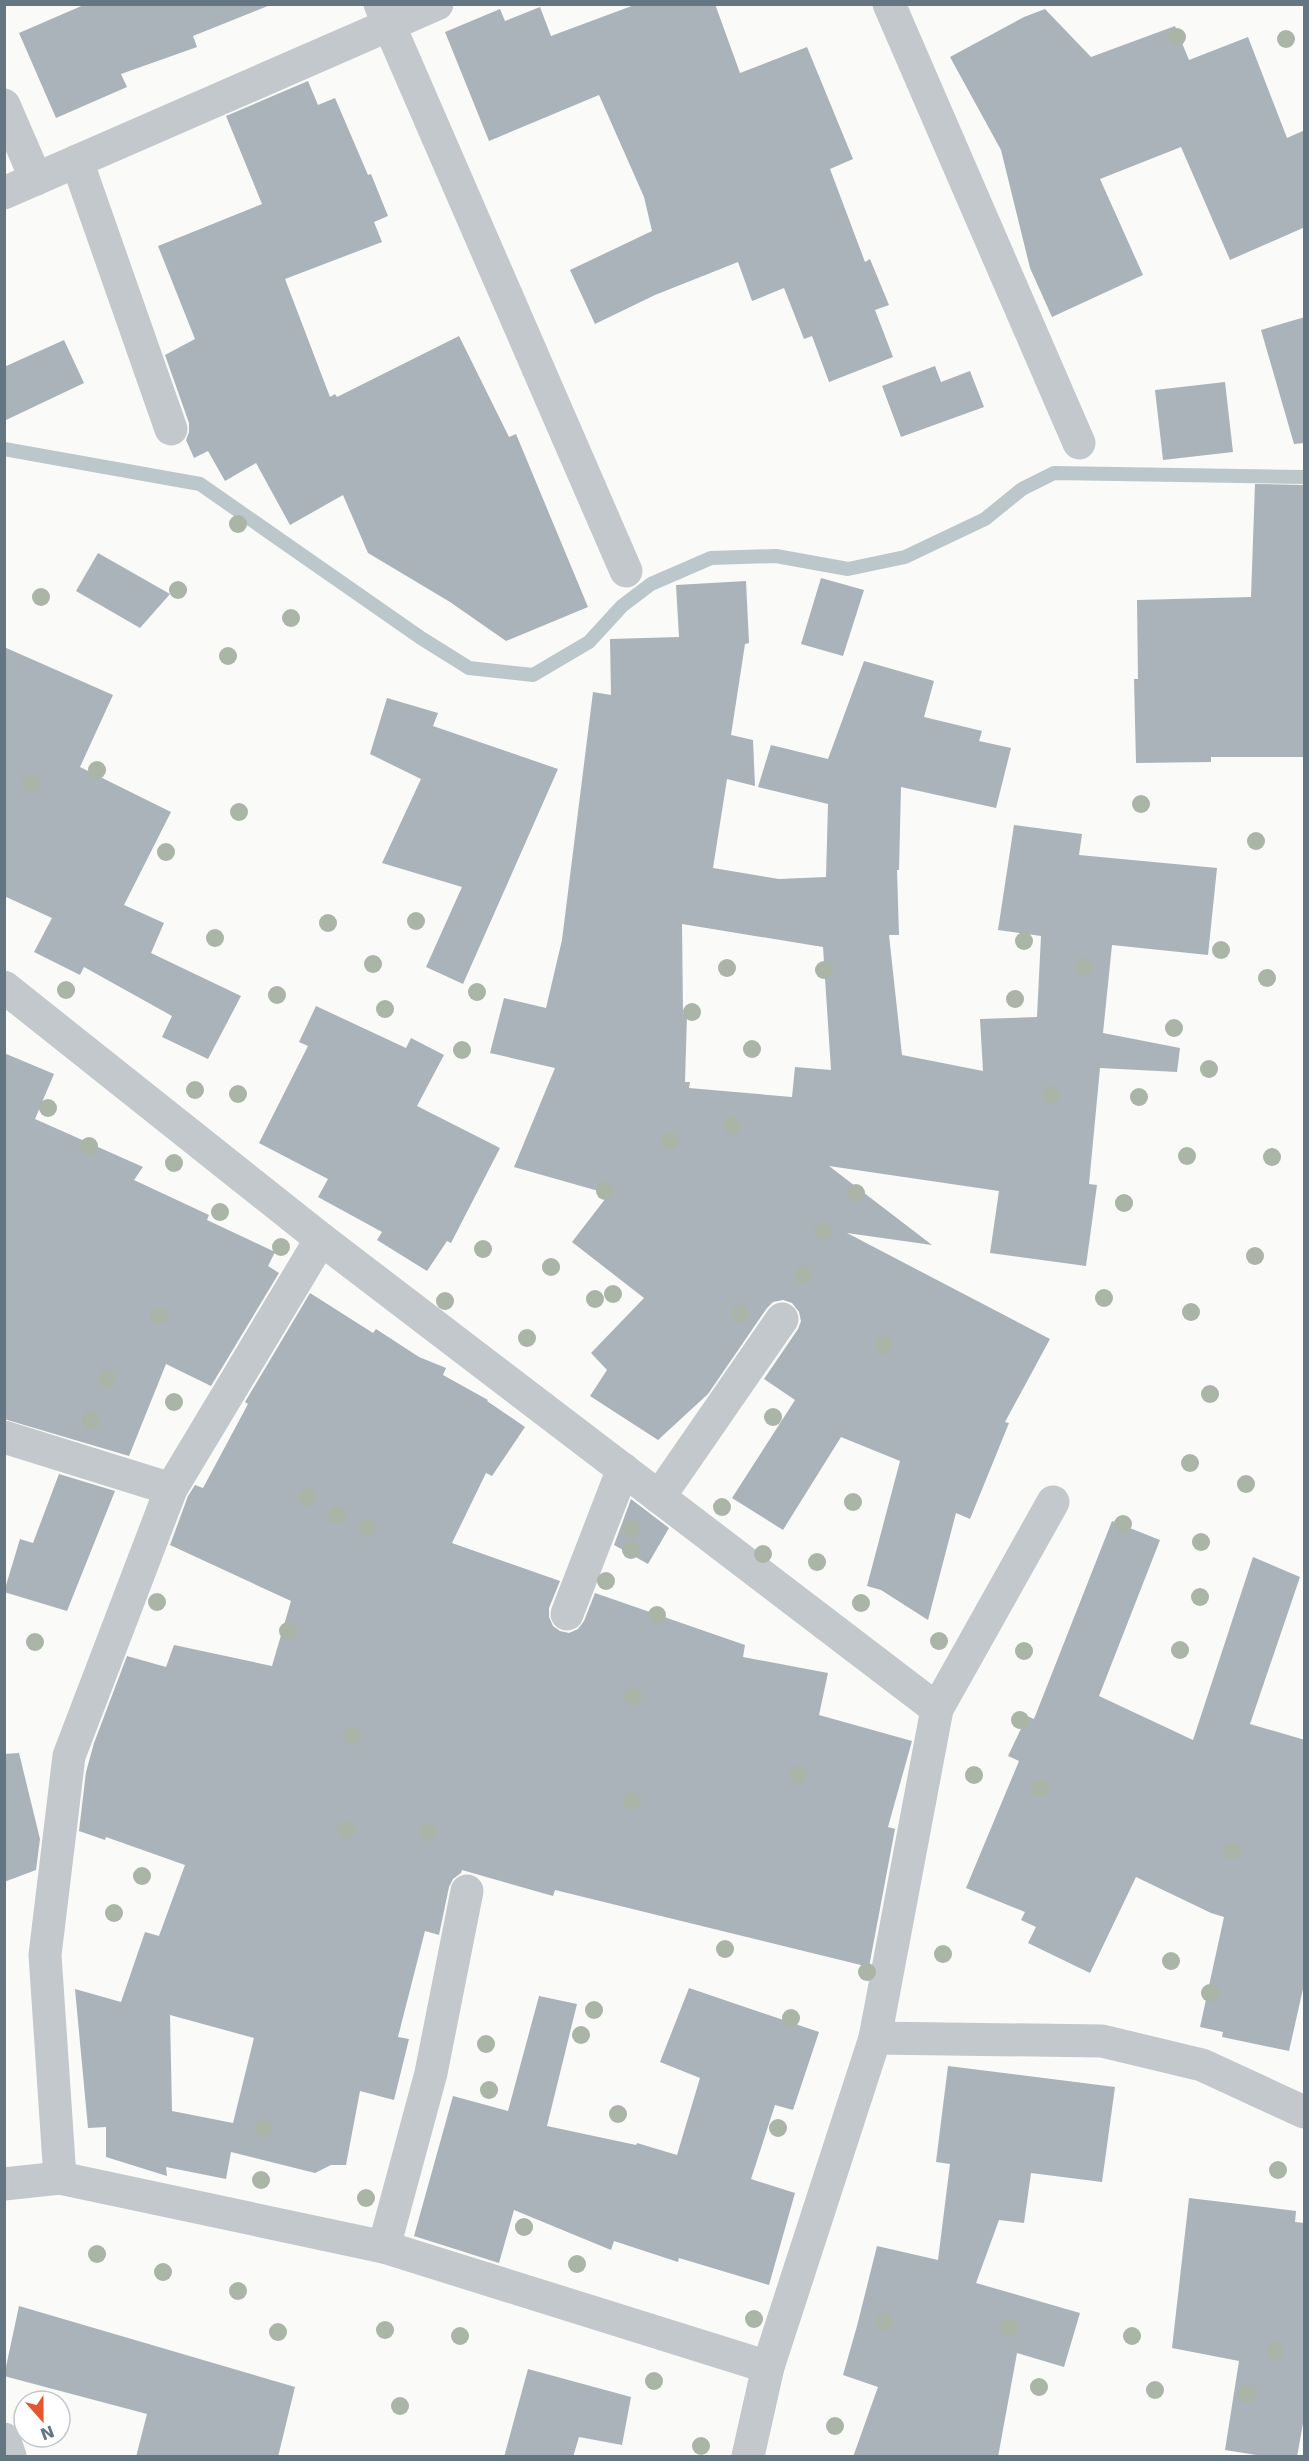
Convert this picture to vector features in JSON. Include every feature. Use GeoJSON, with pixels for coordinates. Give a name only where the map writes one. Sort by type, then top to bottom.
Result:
{"type":"FeatureCollection","features":[{"type":"Feature","properties":{"kind":"street"},"geometry":{"type":"LineString","coordinates":[[4,193],[77,161],[385,15],[437,4]]}},
{"type":"Feature","properties":{"kind":"street"},"geometry":{"type":"LineString","coordinates":[[889,4],[1079,442]]}},
{"type":"Feature","properties":{"kind":"street"},"geometry":{"type":"LineString","coordinates":[[385,15],[626,571]]}},
{"type":"Feature","properties":{"kind":"street"},"geometry":{"type":"LineString","coordinates":[[4,105],[36,178]]}},
{"type":"Feature","properties":{"kind":"street"},"geometry":{"type":"LineString","coordinates":[[77,161],[171,429]]}},
{"type":"Feature","properties":{"kind":"street"},"geometry":{"type":"LineString","coordinates":[[4,987],[321,1239],[937,1709]]}},
{"type":"Feature","properties":{"kind":"street"},"geometry":{"type":"LineString","coordinates":[[60,2178],[45,1955],[69,1756],[171,1489],[321,1239]]}},
{"type":"Feature","properties":{"kind":"street"},"geometry":{"type":"LineString","coordinates":[[659,1497],[782,1319]]}},
{"type":"Feature","properties":{"kind":"street"},"geometry":{"type":"LineString","coordinates":[[4,1437],[171,1489]]}},
{"type":"Feature","properties":{"kind":"street"},"geometry":{"type":"LineString","coordinates":[[567,1614],[623,1469]]}},
{"type":"Feature","properties":{"kind":"street"},"geometry":{"type":"LineString","coordinates":[[748,2457],[768,2367],[875,2038],[937,1709],[1053,1502]]}},
{"type":"Feature","properties":{"kind":"street"},"geometry":{"type":"LineString","coordinates":[[384,2247],[431,2073],[467,1891]]}},
{"type":"Feature","properties":{"kind":"street"},"geometry":{"type":"LineString","coordinates":[[875,2038],[1102,2041],[1202,2066],[1305,2112]]}},
{"type":"Feature","properties":{"kind":"street"},"geometry":{"type":"LineString","coordinates":[[4,2184],[60,2178],[384,2247],[768,2367]]}},
{"type":"Feature","properties":{"kind":"street"},"geometry":{"type":"LineString","coordinates":[[4,2439],[10,2457]]}},
{"type":"Feature","properties":{"kind":"building"},"geometry":{"type":"Polygon","coordinates":[[[86,4],[268,4],[268,6],[193,36],[197,47],[121,74],[127,87],[56,118],[19,33],[86,4]]]}},
{"type":"Feature","properties":{"kind":"building"},"geometry":{"type":"Polygon","coordinates":[[[637,4],[715,4],[740,73],[807,47],[853,159],[830,169],[865,262],[870,259],[889,305],[875,310],[893,357],[829,382],[812,336],[804,339],[784,288],[752,301],[738,262],[655,295],[595,324],[570,270],[652,231],[644,197],[599,95],[489,141],[445,32],[500,9],[505,21],[540,7],[551,36],[637,4]]]}},
{"type":"Feature","properties":{"kind":"building"},"geometry":{"type":"Polygon","coordinates":[[[1045,9],[1091,57],[1175,26],[1189,60],[1248,37],[1287,138],[1305,130],[1305,227],[1230,260],[1181,147],[1100,179],[1143,275],[1052,317],[1030,268],[1001,150],[950,57],[1024,17],[1045,9]]]}},
{"type":"Feature","properties":{"kind":"building"},"geometry":{"type":"Polygon","coordinates":[[[308,81],[318,105],[335,98],[388,216],[374,222],[382,242],[285,279],[330,397],[335,394],[337,397],[459,336],[509,437],[516,434],[588,607],[506,641],[450,602],[368,553],[343,495],[290,525],[256,463],[225,481],[208,451],[194,458],[186,440],[189,423],[165,355],[195,339],[158,246],[262,204],[226,116],[308,81]]]}},
{"type":"Feature","properties":{"kind":"building"},"geometry":{"type":"Polygon","coordinates":[[[1305,317],[1305,443],[1294,444],[1261,330],[1305,317]]]}},
{"type":"Feature","properties":{"kind":"building"},"geometry":{"type":"Polygon","coordinates":[[[64,340],[84,383],[4,421],[4,367],[64,340]]]}},
{"type":"Feature","properties":{"kind":"building"},"geometry":{"type":"Polygon","coordinates":[[[935,366],[941,382],[970,371],[984,407],[901,437],[882,386],[935,366]]]}},
{"type":"Feature","properties":{"kind":"building"},"geometry":{"type":"Polygon","coordinates":[[[1225,382],[1233,452],[1163,460],[1155,390],[1225,382]]]}},
{"type":"Feature","properties":{"kind":"building"},"geometry":{"type":"Polygon","coordinates":[[[1255,484],[1305,485],[1305,757],[1211,757],[1211,762],[1136,763],[1134,679],[1138,679],[1137,600],[1251,597],[1255,484]]]}},
{"type":"Feature","properties":{"kind":"building"},"geometry":{"type":"Polygon","coordinates":[[[98,553],[170,594],[140,628],[76,591],[98,553]]]}},
{"type":"Feature","properties":{"kind":"building"},"geometry":{"type":"Polygon","coordinates":[[[821,578],[864,590],[843,656],[801,644],[821,578]]]}},
{"type":"Feature","properties":{"kind":"building"},"geometry":{"type":"Polygon","coordinates":[[[746,581],[749,643],[745,644],[731,735],[753,740],[755,786],[727,779],[713,868],[779,879],[826,877],[828,804],[758,787],[771,745],[828,759],[864,661],[934,681],[924,717],[982,731],[979,741],[1011,748],[996,808],[901,787],[899,870],[897,870],[899,935],[889,935],[902,1055],[983,1071],[980,1019],[1037,1017],[1041,936],[998,930],[1014,825],[1082,834],[1079,855],[1217,868],[1208,955],[1112,945],[1103,1033],[1180,1048],[1177,1072],[1100,1068],[1089,1184],[1097,1185],[1086,1266],[990,1253],[999,1191],[829,1166],[932,1245],[847,1233],[1050,1339],[1005,1422],[1009,1423],[970,1519],[956,1513],[928,1620],[881,1590],[867,1586],[900,1461],[841,1437],[783,1530],[732,1498],[795,1400],[764,1379],[801,1321],[799,1312],[792,1303],[783,1300],[773,1302],[767,1308],[708,1394],[658,1440],[590,1396],[607,1370],[591,1353],[644,1298],[572,1242],[609,1194],[514,1167],[555,1068],[490,1053],[504,998],[546,1008],[562,940],[593,692],[611,695],[610,639],[679,637],[676,585],[746,581]],[[682,924],[683,1014],[687,1015],[685,1082],[690,1082],[689,1088],[792,1097],[795,1067],[831,1070],[823,947],[682,924]]]}},
{"type":"Feature","properties":{"kind":"building"},"geometry":{"type":"Polygon","coordinates":[[[4,647],[113,695],[80,767],[171,812],[124,905],[164,923],[151,953],[241,996],[208,1059],[162,1037],[172,1016],[84,967],[80,975],[34,952],[52,918],[4,896],[4,647]]]}},
{"type":"Feature","properties":{"kind":"building"},"geometry":{"type":"Polygon","coordinates":[[[387,698],[438,713],[433,726],[558,769],[463,984],[426,967],[462,887],[382,863],[421,779],[370,754],[387,698]]]}},
{"type":"Feature","properties":{"kind":"building"},"geometry":{"type":"Polygon","coordinates":[[[316,1006],[406,1048],[411,1038],[444,1055],[417,1106],[500,1148],[451,1243],[447,1241],[427,1271],[377,1240],[382,1232],[318,1197],[328,1179],[259,1143],[308,1046],[299,1042],[316,1006]]]}},
{"type":"Feature","properties":{"kind":"building"},"geometry":{"type":"Polygon","coordinates":[[[4,1053],[54,1074],[35,1119],[143,1167],[134,1180],[209,1215],[207,1220],[275,1252],[268,1266],[279,1273],[211,1386],[166,1364],[129,1456],[4,1419],[4,1053]]]}},
{"type":"Feature","properties":{"kind":"building"},"geometry":{"type":"Polygon","coordinates":[[[310,1293],[373,1333],[376,1329],[419,1357],[446,1368],[443,1375],[488,1400],[525,1427],[492,1476],[486,1473],[452,1543],[560,1581],[549,1608],[549,1617],[553,1626],[569,1633],[578,1629],[584,1621],[595,1593],[745,1645],[743,1657],[828,1673],[819,1715],[912,1741],[888,1827],[895,1829],[869,1967],[555,1890],[553,1896],[462,1870],[449,1887],[439,1935],[425,1931],[398,2037],[409,2039],[394,2100],[360,2091],[346,2165],[331,2165],[315,2173],[231,2152],[226,2179],[166,2167],[167,2176],[106,2157],[106,2127],[88,2128],[75,1989],[121,2002],[145,1932],[159,1936],[185,1865],[106,1837],[105,1840],[79,1831],[86,1772],[94,1743],[127,1656],[166,1667],[174,1645],[272,1666],[291,1601],[170,1545],[188,1496],[195,1485],[203,1488],[248,1404],[245,1402],[310,1293]],[[170,2015],[172,2111],[233,2123],[254,2038],[170,2015]]]}},
{"type":"Feature","properties":{"kind":"building"},"geometry":{"type":"Polygon","coordinates":[[[59,1474],[115,1491],[67,1611],[4,1592],[20,1539],[33,1543],[59,1474]]]}},
{"type":"Feature","properties":{"kind":"building"},"geometry":{"type":"Polygon","coordinates":[[[631,1499],[669,1528],[648,1564],[614,1545],[631,1499]]]}},
{"type":"Feature","properties":{"kind":"building"},"geometry":{"type":"Polygon","coordinates":[[[1112,1521],[1160,1540],[1099,1696],[1193,1740],[1253,1557],[1300,1577],[1250,1724],[1305,1740],[1305,1980],[1289,2051],[1222,2037],[1223,2032],[1200,2027],[1224,1917],[1136,1877],[1090,1973],[1028,1943],[1036,1927],[1021,1920],[1025,1912],[966,1888],[1019,1761],[1008,1756],[1027,1716],[1034,1719],[1112,1521]]]}},
{"type":"Feature","properties":{"kind":"building"},"geometry":{"type":"Polygon","coordinates":[[[19,1753],[40,1839],[36,1870],[4,1882],[4,1754],[19,1753]]]}},
{"type":"Feature","properties":{"kind":"building"},"geometry":{"type":"Polygon","coordinates":[[[689,1988],[819,2032],[793,2110],[775,2105],[751,2179],[795,2193],[769,2285],[679,2258],[678,2262],[614,2241],[611,2250],[514,2210],[499,2263],[414,2236],[453,2096],[508,2111],[539,1996],[577,2004],[547,2126],[636,2145],[637,2143],[677,2155],[700,2078],[660,2062],[689,1988]]]}},
{"type":"Feature","properties":{"kind":"building"},"geometry":{"type":"Polygon","coordinates":[[[948,2066],[1115,2087],[1102,2182],[1031,2173],[1024,2223],[999,2220],[976,2283],[1080,2313],[1064,2367],[1017,2353],[998,2457],[853,2457],[878,2387],[843,2375],[877,2246],[938,2260],[950,2164],[936,2162],[948,2066]]]}},
{"type":"Feature","properties":{"kind":"building"},"geometry":{"type":"Polygon","coordinates":[[[1189,2198],[1296,2211],[1295,2222],[1305,2223],[1305,2412],[1297,2457],[1269,2457],[1225,2450],[1239,2361],[1172,2348],[1189,2198]]]}},
{"type":"Feature","properties":{"kind":"building"},"geometry":{"type":"Polygon","coordinates":[[[19,2306],[295,2387],[278,2457],[136,2457],[147,2414],[72,2394],[72,2389],[53,2389],[4,2376],[19,2306]]]}},
{"type":"Feature","properties":{"kind":"building"},"geometry":{"type":"Polygon","coordinates":[[[528,2369],[631,2397],[622,2445],[579,2437],[573,2457],[504,2457],[528,2369]]]}},
{"type":"Feature","properties":{"kind":"waterway"},"geometry":{"type":"LineString","coordinates":[[4,449],[200,484],[421,638],[469,668],[533,675],[589,642],[622,606],[651,584],[711,558],[776,556],[848,569],[905,557],[985,519],[1022,489],[1054,473],[1304,477]]}}]}
